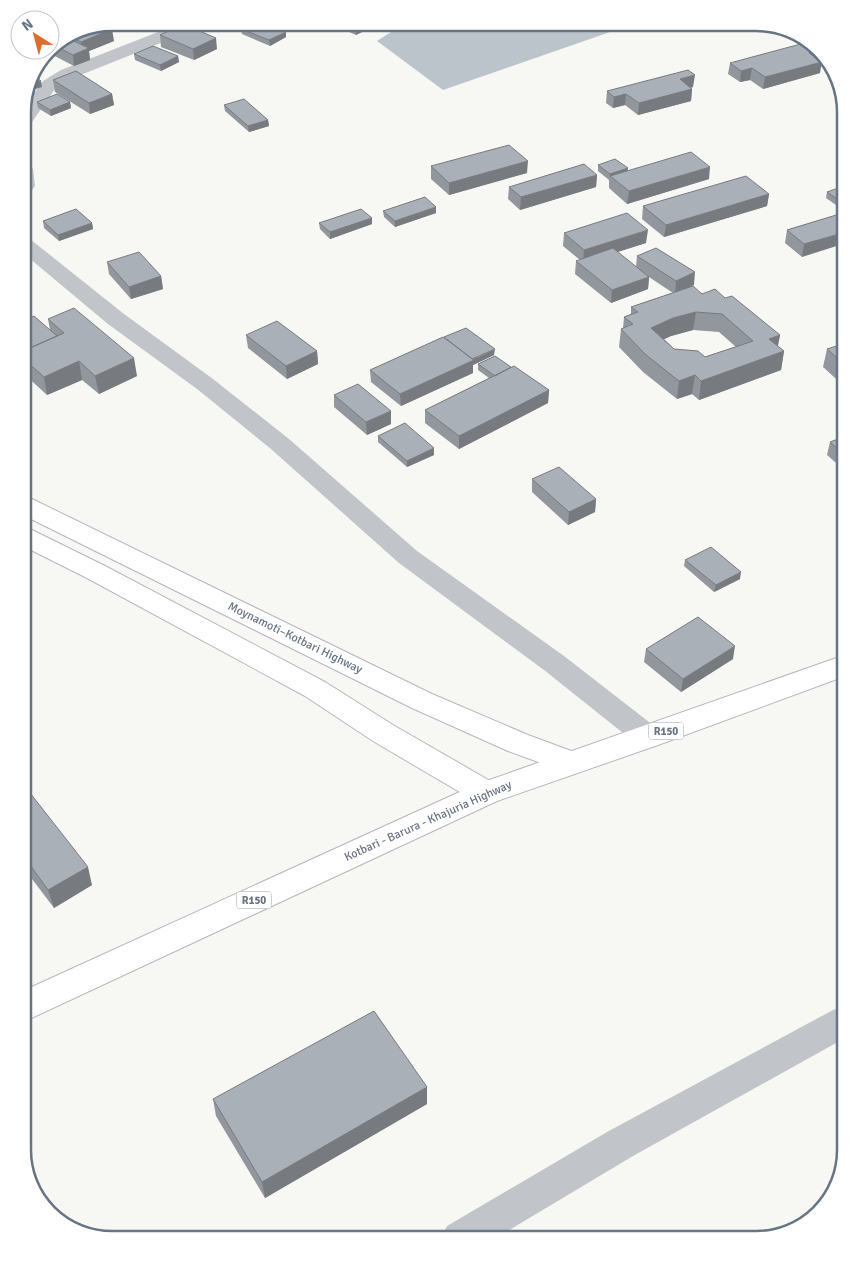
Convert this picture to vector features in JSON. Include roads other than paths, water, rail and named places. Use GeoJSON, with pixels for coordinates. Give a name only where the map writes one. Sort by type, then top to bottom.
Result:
{"type":"FeatureCollection","features":[{"type":"Feature","properties":{"kind":"main road","name":"Moynamoti–Kotbari Highway"},"geometry":{"type":"LineString","coordinates":[[31,509],[422,701],[518,743],[571,763]]}},
{"type":"Feature","properties":{"kind":"main road"},"geometry":{"type":"LineString","coordinates":[[31,540],[96,572],[315,689],[383,733],[486,793]]}},
{"type":"Feature","properties":{"kind":"main road","name":"Kotbari - Barura - Khajuria Highway"},"geometry":{"type":"LineString","coordinates":[[31,1003],[486,793],[837,668]]}},
{"type":"Feature","properties":{"kind":"street"},"geometry":{"type":"LineString","coordinates":[[31,110],[49,85],[67,74],[173,31]]}},
{"type":"Feature","properties":{"kind":"street"},"geometry":{"type":"LineString","coordinates":[[34,266],[116,319],[205,384],[280,444],[408,557],[554,663],[648,737]]}},
{"type":"Feature","properties":{"kind":"street"},"geometry":{"type":"LineString","coordinates":[[473,1231],[620,1144],[837,1025]]}}]}
